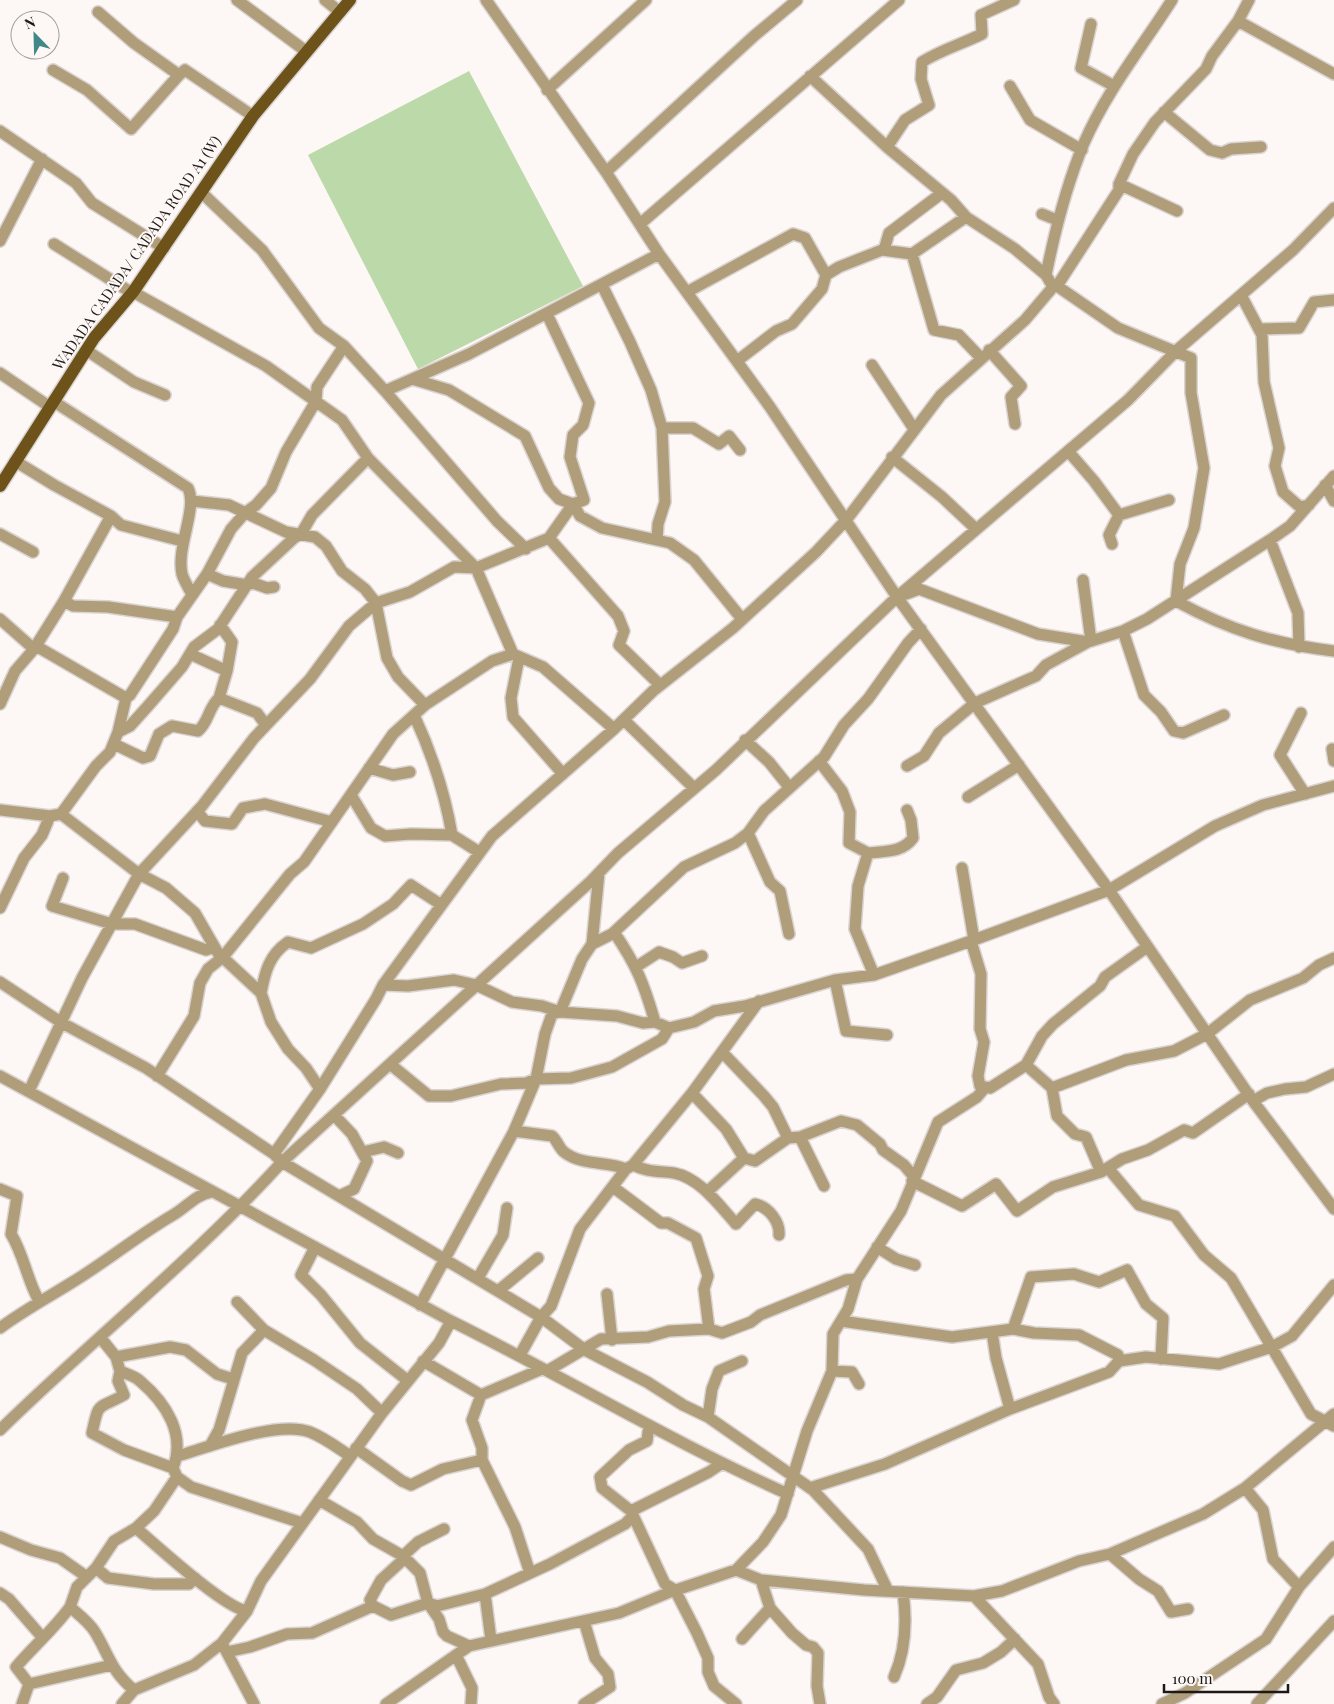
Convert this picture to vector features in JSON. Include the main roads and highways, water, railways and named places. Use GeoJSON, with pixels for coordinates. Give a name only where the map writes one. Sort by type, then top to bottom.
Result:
{"type":"FeatureCollection","features":[{"type":"Feature","properties":{"kind":"main road","name":"WADADA CADADA/ CADADA ROAD A1 (W)"},"geometry":{"type":"LineString","coordinates":[[0,486],[86,350],[133,292],[252,116],[350,0]]}}]}
